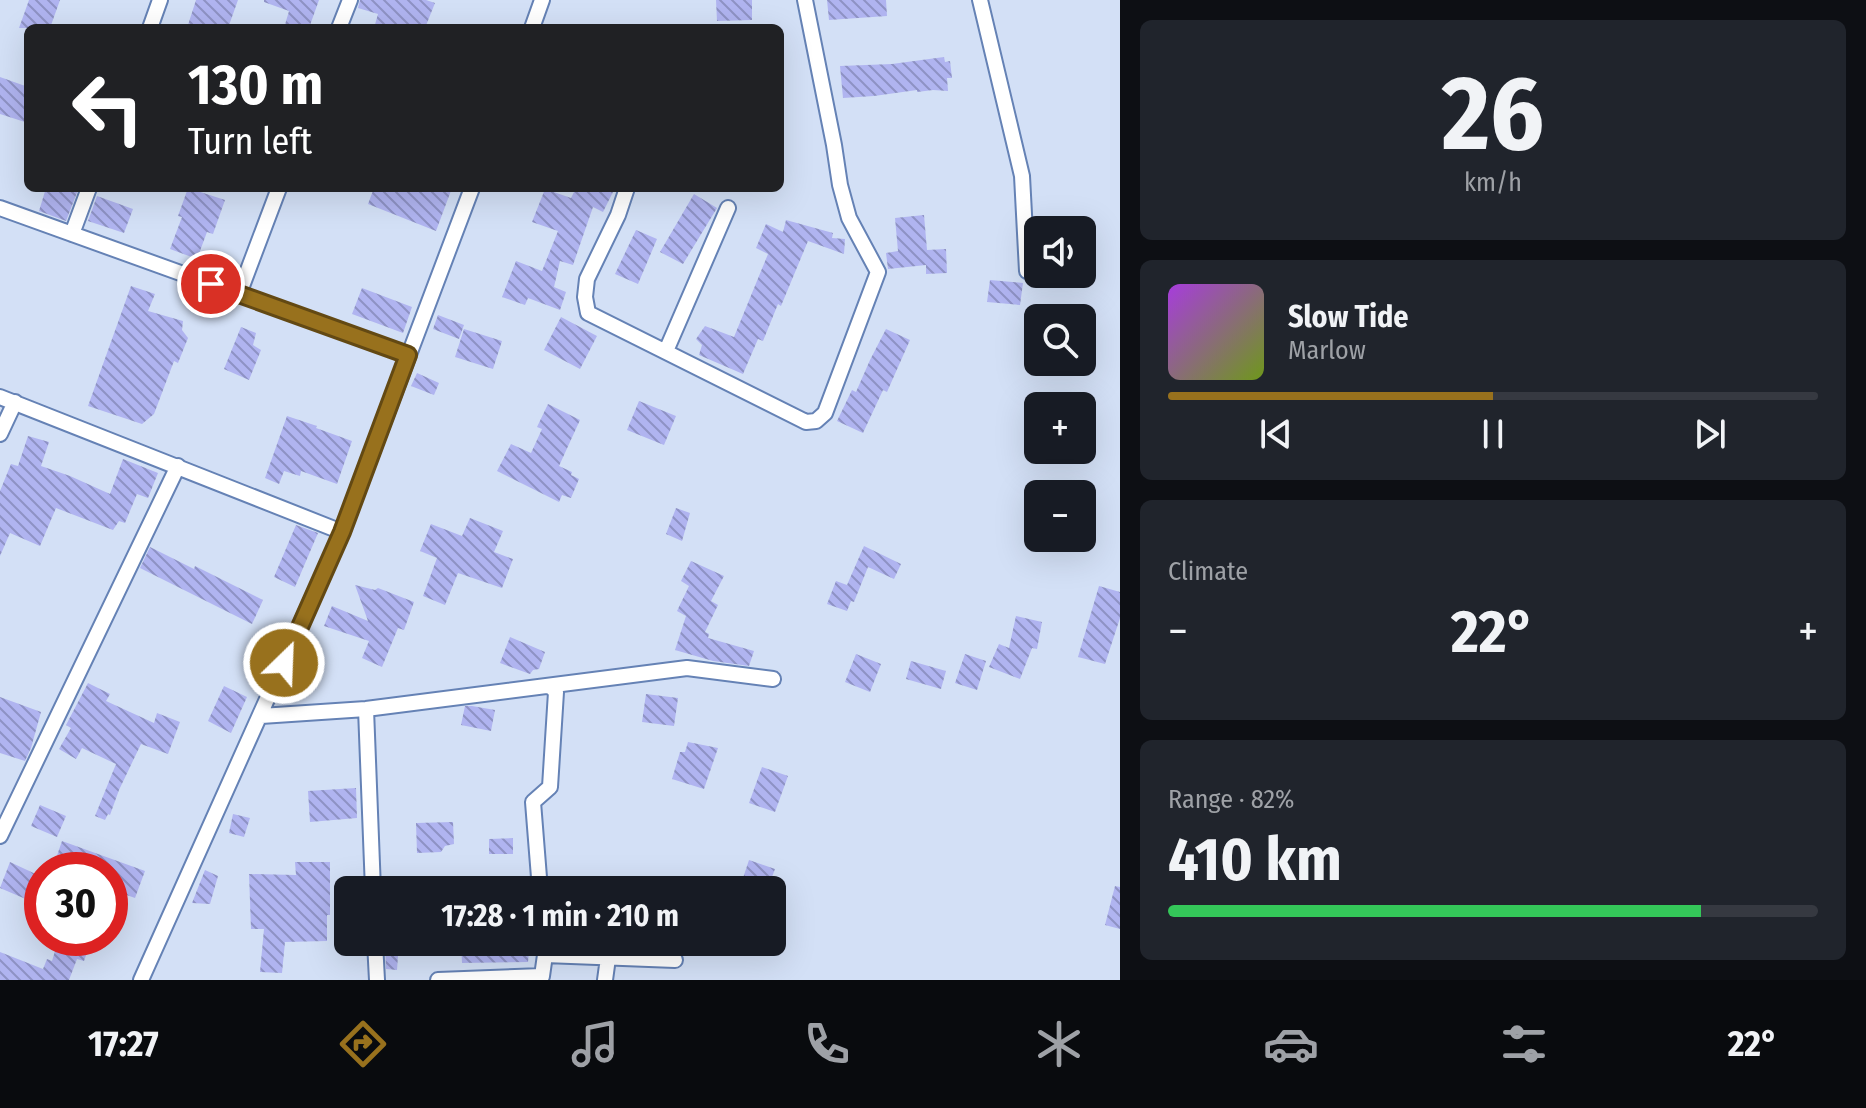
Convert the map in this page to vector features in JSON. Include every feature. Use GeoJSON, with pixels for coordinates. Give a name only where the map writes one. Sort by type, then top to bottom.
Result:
{"type":"FeatureCollection","features":[{"type":"Feature","properties":{"kind":"street"},"geometry":{"type":"LineString","coordinates":[[151,24],[160,0]]}},
{"type":"Feature","properties":{"kind":"street"},"geometry":{"type":"LineString","coordinates":[[341,24],[350,0]]}},
{"type":"Feature","properties":{"kind":"street"},"geometry":{"type":"LineString","coordinates":[[533,24],[542,0]]}},
{"type":"Feature","properties":{"kind":"street"},"geometry":{"type":"LineString","coordinates":[[626,192],[587,279],[585,297],[588,313],[806,422],[816,421],[825,413],[878,272],[849,218],[840,185],[805,0]]}},
{"type":"Feature","properties":{"kind":"street"},"geometry":{"type":"LineString","coordinates":[[980,0],[1022,176],[1024,216]]}},
{"type":"Feature","properties":{"kind":"street"},"geometry":{"type":"LineString","coordinates":[[72,234],[88,192]]}},
{"type":"Feature","properties":{"kind":"street"},"geometry":{"type":"LineString","coordinates":[[239,294],[277,192]]}},
{"type":"Feature","properties":{"kind":"street"},"geometry":{"type":"LineString","coordinates":[[141,980],[342,532],[470,192]]}},
{"type":"Feature","properties":{"kind":"street"},"geometry":{"type":"LineString","coordinates":[[0,208],[408,355]]}},
{"type":"Feature","properties":{"kind":"street"},"geometry":{"type":"LineString","coordinates":[[666,351],[728,208]]}},
{"type":"Feature","properties":{"kind":"street"},"geometry":{"type":"LineString","coordinates":[[0,397],[342,532]]}},
{"type":"Feature","properties":{"kind":"street"},"geometry":{"type":"LineString","coordinates":[[0,434],[15,402]]}},
{"type":"Feature","properties":{"kind":"street"},"geometry":{"type":"LineString","coordinates":[[0,836],[178,466]]}},
{"type":"Feature","properties":{"kind":"street"},"geometry":{"type":"LineString","coordinates":[[261,716],[366,709],[687,668],[773,679]]}},
{"type":"Feature","properties":{"kind":"street"},"geometry":{"type":"LineString","coordinates":[[539,876],[533,802],[550,787],[556,692],[550,686]]}},
{"type":"Feature","properties":{"kind":"street"},"geometry":{"type":"LineString","coordinates":[[366,709],[372,876]]}},
{"type":"Feature","properties":{"kind":"street"},"geometry":{"type":"LineString","coordinates":[[376,956],[377,980]]}},
{"type":"Feature","properties":{"kind":"street"},"geometry":{"type":"LineString","coordinates":[[438,980],[542,976],[543,956]]}},
{"type":"Feature","properties":{"kind":"street"},"geometry":{"type":"LineString","coordinates":[[594,956],[675,960]]}},
{"type":"Feature","properties":{"kind":"street"},"geometry":{"type":"LineString","coordinates":[[605,980],[608,958]]}},
{"type":"Feature","properties":{"kind":"building"},"geometry":{"type":"Polygon","coordinates":[[[29,0],[60,0],[51,24],[24,24],[24,28],[19,28],[29,0]]]}},
{"type":"Feature","properties":{"kind":"building"},"geometry":{"type":"Polygon","coordinates":[[[196,0],[238,0],[229,24],[188,24],[196,0]]]}},
{"type":"Feature","properties":{"kind":"building"},"geometry":{"type":"Polygon","coordinates":[[[319,0],[310,24],[285,24],[289,11],[264,2],[319,0]]]}},
{"type":"Feature","properties":{"kind":"building"},"geometry":{"type":"Polygon","coordinates":[[[360,0],[426,0],[435,3],[427,24],[375,24],[378,14],[358,8],[360,0]]]}},
{"type":"Feature","properties":{"kind":"building"},"geometry":{"type":"Polygon","coordinates":[[[716,0],[752,0],[752,20],[717,21],[716,0]]]}},
{"type":"Feature","properties":{"kind":"building"},"geometry":{"type":"Polygon","coordinates":[[[827,0],[886,0],[887,16],[829,20],[827,0]]]}},
{"type":"Feature","properties":{"kind":"building"},"geometry":{"type":"Polygon","coordinates":[[[944,57],[945,62],[950,61],[952,78],[947,78],[948,91],[917,90],[843,98],[840,66],[892,64],[944,57]]]}},
{"type":"Feature","properties":{"kind":"building"},"geometry":{"type":"Polygon","coordinates":[[[0,77],[24,86],[24,122],[0,114],[0,77]]]}},
{"type":"Feature","properties":{"kind":"building"},"geometry":{"type":"Polygon","coordinates":[[[45,192],[77,192],[66,221],[39,211],[45,192]]]}},
{"type":"Feature","properties":{"kind":"building"},"geometry":{"type":"Polygon","coordinates":[[[187,192],[200,192],[225,200],[213,234],[207,232],[197,259],[170,249],[182,217],[178,216],[187,192]]]}},
{"type":"Feature","properties":{"kind":"building"},"geometry":{"type":"Polygon","coordinates":[[[372,192],[451,192],[436,231],[368,204],[372,192]]]}},
{"type":"Feature","properties":{"kind":"building"},"geometry":{"type":"Polygon","coordinates":[[[544,192],[571,198],[574,192],[613,192],[603,212],[593,207],[573,265],[560,261],[554,287],[566,292],[560,310],[528,298],[525,305],[502,297],[516,261],[542,271],[558,231],[532,222],[544,192]]]}},
{"type":"Feature","properties":{"kind":"building"},"geometry":{"type":"Polygon","coordinates":[[[694,194],[717,208],[683,264],[660,252],[694,194]]]}},
{"type":"Feature","properties":{"kind":"building"},"geometry":{"type":"Polygon","coordinates":[[[97,196],[133,209],[124,233],[88,221],[97,196]]]}},
{"type":"Feature","properties":{"kind":"building"},"geometry":{"type":"Polygon","coordinates":[[[924,215],[927,250],[946,249],[947,273],[926,274],[926,265],[888,269],[886,253],[898,251],[895,218],[924,215]]]}},
{"type":"Feature","properties":{"kind":"building"},"geometry":{"type":"Polygon","coordinates":[[[786,220],[833,233],[832,238],[845,239],[844,254],[808,241],[781,306],[778,304],[763,341],[758,339],[743,374],[699,355],[702,345],[696,339],[705,326],[734,337],[768,254],[756,248],[766,224],[783,232],[786,220]]]}},
{"type":"Feature","properties":{"kind":"building"},"geometry":{"type":"Polygon","coordinates":[[[636,230],[657,239],[638,284],[615,274],[636,230]]]}},
{"type":"Feature","properties":{"kind":"building"},"geometry":{"type":"Polygon","coordinates":[[[990,280],[1023,283],[1020,305],[987,302],[990,280]]]}},
{"type":"Feature","properties":{"kind":"building"},"geometry":{"type":"Polygon","coordinates":[[[131,286],[155,294],[148,311],[183,321],[182,330],[188,338],[178,363],[174,361],[154,414],[142,424],[88,406],[131,286]]]}},
{"type":"Feature","properties":{"kind":"building"},"geometry":{"type":"Polygon","coordinates":[[[362,288],[412,307],[403,333],[352,314],[362,288]]]}},
{"type":"Feature","properties":{"kind":"building"},"geometry":{"type":"Polygon","coordinates":[[[438,315],[464,325],[459,339],[433,329],[438,315]]]}},
{"type":"Feature","properties":{"kind":"building"},"geometry":{"type":"Polygon","coordinates":[[[561,317],[597,336],[580,369],[544,350],[561,317]]]}},
{"type":"Feature","properties":{"kind":"building"},"geometry":{"type":"Polygon","coordinates":[[[241,327],[256,333],[253,345],[261,350],[249,380],[224,369],[241,327]]]}},
{"type":"Feature","properties":{"kind":"building"},"geometry":{"type":"Polygon","coordinates":[[[464,329],[502,341],[493,369],[455,357],[464,329]]]}},
{"type":"Feature","properties":{"kind":"building"},"geometry":{"type":"Polygon","coordinates":[[[886,329],[910,340],[887,392],[883,390],[863,433],[837,421],[852,390],[856,392],[886,329]]]}},
{"type":"Feature","properties":{"kind":"building"},"geometry":{"type":"Polygon","coordinates":[[[417,373],[439,383],[434,395],[411,386],[417,373]]]}},
{"type":"Feature","properties":{"kind":"building"},"geometry":{"type":"Polygon","coordinates":[[[639,401],[676,416],[664,445],[627,430],[639,401]]]}},
{"type":"Feature","properties":{"kind":"building"},"geometry":{"type":"Polygon","coordinates":[[[548,404],[580,420],[559,466],[579,479],[571,498],[562,495],[559,502],[497,471],[511,444],[531,453],[542,429],[537,427],[548,404]]]}},
{"type":"Feature","properties":{"kind":"building"},"geometry":{"type":"Polygon","coordinates":[[[287,416],[352,441],[337,484],[301,471],[300,476],[284,471],[279,484],[265,478],[287,416]]]}},
{"type":"Feature","properties":{"kind":"building"},"geometry":{"type":"Polygon","coordinates":[[[28,436],[49,442],[41,466],[110,494],[123,459],[158,473],[148,498],[137,494],[125,523],[119,521],[113,530],[56,508],[40,546],[10,533],[0,556],[0,491],[11,464],[18,466],[28,436]]]}},
{"type":"Feature","properties":{"kind":"building"},"geometry":{"type":"Polygon","coordinates":[[[676,508],[690,513],[682,541],[666,534],[676,508]]]}},
{"type":"Feature","properties":{"kind":"building"},"geometry":{"type":"Polygon","coordinates":[[[470,518],[503,531],[494,552],[513,559],[502,588],[458,573],[445,605],[423,596],[437,558],[420,551],[431,524],[462,536],[470,518]]]}},
{"type":"Feature","properties":{"kind":"building"},"geometry":{"type":"Polygon","coordinates":[[[296,525],[318,533],[295,587],[274,577],[296,525]]]}},
{"type":"Feature","properties":{"kind":"building"},"geometry":{"type":"Polygon","coordinates":[[[864,546],[901,564],[894,579],[868,567],[854,602],[851,601],[847,611],[827,604],[836,581],[847,585],[864,546]]]}},
{"type":"Feature","properties":{"kind":"building"},"geometry":{"type":"Polygon","coordinates":[[[150,547],[263,600],[252,624],[140,568],[150,547]]]}},
{"type":"Feature","properties":{"kind":"building"},"geometry":{"type":"Polygon","coordinates":[[[691,561],[724,576],[711,601],[718,605],[705,632],[709,634],[708,638],[754,651],[749,666],[713,661],[675,650],[686,616],[677,611],[689,586],[681,581],[691,561]]]}},
{"type":"Feature","properties":{"kind":"building"},"geometry":{"type":"Polygon","coordinates":[[[355,585],[378,588],[414,602],[404,630],[398,628],[382,667],[362,658],[369,641],[324,626],[332,606],[368,621],[355,585]]]}},
{"type":"Feature","properties":{"kind":"building"},"geometry":{"type":"Polygon","coordinates":[[[1099,586],[1120,592],[1120,618],[1105,664],[1078,657],[1099,586]]]}},
{"type":"Feature","properties":{"kind":"building"},"geometry":{"type":"Polygon","coordinates":[[[1016,616],[1042,622],[1037,649],[1032,648],[1020,679],[989,667],[999,644],[1009,648],[1016,616]]]}},
{"type":"Feature","properties":{"kind":"building"},"geometry":{"type":"Polygon","coordinates":[[[510,637],[545,652],[539,669],[530,674],[500,663],[510,637]]]}},
{"type":"Feature","properties":{"kind":"building"},"geometry":{"type":"Polygon","coordinates":[[[856,654],[881,664],[870,692],[845,682],[856,654]]]}},
{"type":"Feature","properties":{"kind":"building"},"geometry":{"type":"Polygon","coordinates":[[[965,654],[986,661],[977,690],[955,683],[965,654]]]}},
{"type":"Feature","properties":{"kind":"building"},"geometry":{"type":"Polygon","coordinates":[[[911,661],[946,671],[941,689],[906,679],[911,661]]]}},
{"type":"Feature","properties":{"kind":"building"},"geometry":{"type":"Polygon","coordinates":[[[88,683],[110,694],[106,701],[154,723],[157,713],[180,722],[168,754],[141,744],[105,820],[95,816],[116,764],[82,748],[76,759],[59,749],[71,728],[66,725],[88,683]]]}},
{"type":"Feature","properties":{"kind":"building"},"geometry":{"type":"Polygon","coordinates":[[[224,686],[247,697],[231,733],[208,721],[224,686]]]}},
{"type":"Feature","properties":{"kind":"building"},"geometry":{"type":"Polygon","coordinates":[[[646,694],[678,698],[674,726],[642,722],[646,694]]]}},
{"type":"Feature","properties":{"kind":"building"},"geometry":{"type":"Polygon","coordinates":[[[0,697],[41,712],[25,761],[0,753],[0,697]]]}},
{"type":"Feature","properties":{"kind":"building"},"geometry":{"type":"Polygon","coordinates":[[[465,706],[495,710],[491,731],[461,725],[465,706]]]}},
{"type":"Feature","properties":{"kind":"building"},"geometry":{"type":"Polygon","coordinates":[[[688,742],[718,748],[704,789],[672,779],[680,752],[685,752],[688,742]]]}},
{"type":"Feature","properties":{"kind":"building"},"geometry":{"type":"Polygon","coordinates":[[[762,767],[788,776],[775,812],[749,803],[762,767]]]}},
{"type":"Feature","properties":{"kind":"building"},"geometry":{"type":"Polygon","coordinates":[[[356,788],[357,818],[310,822],[308,791],[356,788]]]}},
{"type":"Feature","properties":{"kind":"building"},"geometry":{"type":"Polygon","coordinates":[[[40,805],[66,816],[57,837],[31,826],[40,805]]]}},
{"type":"Feature","properties":{"kind":"building"},"geometry":{"type":"Polygon","coordinates":[[[233,814],[250,818],[244,837],[229,833],[233,814]]]}},
{"type":"Feature","properties":{"kind":"building"},"geometry":{"type":"Polygon","coordinates":[[[453,822],[454,844],[445,846],[441,852],[417,853],[416,823],[453,822]]]}},
{"type":"Feature","properties":{"kind":"building"},"geometry":{"type":"Polygon","coordinates":[[[513,838],[513,854],[489,854],[489,839],[513,838]]]}},
{"type":"Feature","properties":{"kind":"building"},"geometry":{"type":"Polygon","coordinates":[[[62,841],[92,852],[58,852],[62,841]]]}},
{"type":"Feature","properties":{"kind":"building"},"geometry":{"type":"Polygon","coordinates":[[[749,860],[775,869],[772,876],[744,876],[749,860]]]}},
{"type":"Feature","properties":{"kind":"building"},"geometry":{"type":"Polygon","coordinates":[[[10,862],[24,869],[24,898],[0,888],[10,862]]]}},
{"type":"Feature","properties":{"kind":"building"},"geometry":{"type":"Polygon","coordinates":[[[295,862],[330,862],[327,941],[285,942],[282,973],[260,972],[264,929],[251,929],[249,874],[296,875],[295,862]]]}},
{"type":"Feature","properties":{"kind":"building"},"geometry":{"type":"Polygon","coordinates":[[[128,865],[145,871],[135,898],[128,895],[128,865]]]}},
{"type":"Feature","properties":{"kind":"building"},"geometry":{"type":"Polygon","coordinates":[[[205,870],[218,876],[210,904],[192,903],[205,870]]]}},
{"type":"Feature","properties":{"kind":"building"},"geometry":{"type":"Polygon","coordinates":[[[1115,886],[1120,887],[1120,929],[1105,925],[1115,886]]]}},
{"type":"Feature","properties":{"kind":"building"},"geometry":{"type":"Polygon","coordinates":[[[0,952],[43,969],[47,959],[52,961],[54,956],[86,956],[84,961],[77,959],[69,980],[0,980],[0,952]]]}},
{"type":"Feature","properties":{"kind":"building"},"geometry":{"type":"Polygon","coordinates":[[[386,956],[398,956],[397,970],[386,969],[386,956]]]}},
{"type":"Feature","properties":{"kind":"building"},"geometry":{"type":"Polygon","coordinates":[[[462,956],[529,956],[528,962],[462,963],[462,956]]]}},
{"type":"Feature","properties":{"kind":"route"},"geometry":{"type":"LineString","coordinates":[[211,284],[408,355],[342,532],[284,663]]}}]}
